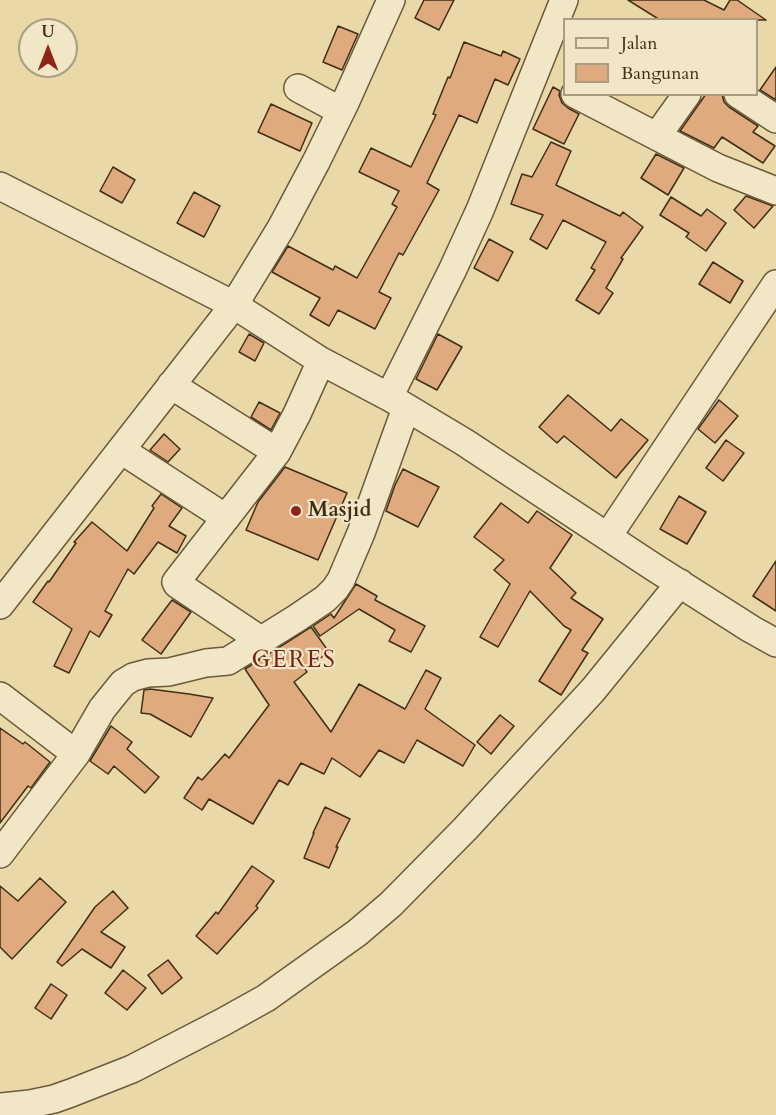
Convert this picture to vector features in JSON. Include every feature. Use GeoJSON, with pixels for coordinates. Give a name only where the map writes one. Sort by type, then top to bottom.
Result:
{"type":"FeatureCollection","features":[{"type":"Feature","properties":{"kind":"street"},"geometry":{"type":"LineString","coordinates":[[0,605],[234,305],[281,228],[316,162],[391,0]]}},
{"type":"Feature","properties":{"kind":"street"},"geometry":{"type":"LineString","coordinates":[[0,854],[76,754],[102,709],[123,683],[133,677],[148,673],[169,672],[206,663],[228,661],[325,599],[341,580],[372,506],[398,403],[452,271],[480,210],[564,0]]}},
{"type":"Feature","properties":{"kind":"street"},"geometry":{"type":"LineString","coordinates":[[535,74],[563,88]]}},
{"type":"Feature","properties":{"kind":"street"},"geometry":{"type":"LineString","coordinates":[[298,88],[341,111]]}},
{"type":"Feature","properties":{"kind":"street"},"geometry":{"type":"LineString","coordinates":[[579,96],[718,168],[776,191]]}},
{"type":"Feature","properties":{"kind":"street"},"geometry":{"type":"LineString","coordinates":[[657,136],[686,96]]}},
{"type":"Feature","properties":{"kind":"street"},"geometry":{"type":"LineString","coordinates":[[741,96],[776,119]]}},
{"type":"Feature","properties":{"kind":"street"},"geometry":{"type":"LineString","coordinates":[[0,186],[234,305],[321,361],[464,442],[776,643]]}},
{"type":"Feature","properties":{"kind":"street"},"geometry":{"type":"LineString","coordinates":[[608,536],[776,284]]}},
{"type":"Feature","properties":{"kind":"street"},"geometry":{"type":"LineString","coordinates":[[261,641],[176,583],[277,452],[321,361]]}},
{"type":"Feature","properties":{"kind":"street"},"geometry":{"type":"LineString","coordinates":[[171,385],[277,452]]}},
{"type":"Feature","properties":{"kind":"street"},"geometry":{"type":"LineString","coordinates":[[121,450],[226,518]]}},
{"type":"Feature","properties":{"kind":"street"},"geometry":{"type":"LineString","coordinates":[[0,1107],[54,1099],[132,1069],[266,998],[357,933],[391,904],[465,829],[593,690],[680,583]]}},
{"type":"Feature","properties":{"kind":"street"},"geometry":{"type":"LineString","coordinates":[[0,696],[76,754]]}},
{"type":"Feature","properties":{"kind":"building"},"geometry":{"type":"Polygon","coordinates":[[[424,0],[454,0],[439,30],[415,18],[424,0]]]}},
{"type":"Feature","properties":{"kind":"building"},"geometry":{"type":"Polygon","coordinates":[[[628,0],[704,0],[724,10],[730,0],[737,0],[766,20],[758,20],[758,18],[657,18],[628,0]]]}},
{"type":"Feature","properties":{"kind":"building"},"geometry":{"type":"Polygon","coordinates":[[[338,26],[358,34],[342,70],[323,62],[338,26]]]}},
{"type":"Feature","properties":{"kind":"building"},"geometry":{"type":"Polygon","coordinates":[[[464,42],[501,56],[503,51],[520,59],[508,85],[495,79],[477,123],[459,115],[427,183],[439,190],[403,255],[399,253],[379,292],[391,298],[375,329],[338,310],[329,326],[310,315],[320,298],[272,272],[288,246],[333,270],[335,266],[357,278],[397,207],[392,204],[399,191],[359,172],[371,148],[411,167],[436,115],[433,114],[464,42]]]}},
{"type":"Feature","properties":{"kind":"building"},"geometry":{"type":"Polygon","coordinates":[[[776,67],[776,100],[760,90],[776,67]]]}},
{"type":"Feature","properties":{"kind":"building"},"geometry":{"type":"Polygon","coordinates":[[[553,87],[560,91],[562,103],[579,114],[564,144],[533,129],[553,87]]]}},
{"type":"Feature","properties":{"kind":"building"},"geometry":{"type":"Polygon","coordinates":[[[705,96],[722,96],[729,107],[758,126],[753,132],[775,146],[763,163],[722,137],[714,148],[680,131],[705,96]]]}},
{"type":"Feature","properties":{"kind":"building"},"geometry":{"type":"Polygon","coordinates":[[[271,104],[312,123],[300,151],[258,132],[271,104]]]}},
{"type":"Feature","properties":{"kind":"building"},"geometry":{"type":"Polygon","coordinates":[[[551,142],[571,151],[556,185],[620,216],[623,212],[643,227],[621,258],[623,259],[606,288],[613,293],[599,314],[576,300],[595,270],[591,268],[606,242],[563,220],[547,249],[530,239],[543,215],[511,204],[522,174],[532,177],[551,142]]]}},
{"type":"Feature","properties":{"kind":"building"},"geometry":{"type":"Polygon","coordinates":[[[656,154],[684,168],[668,195],[641,178],[656,154]]]}},
{"type":"Feature","properties":{"kind":"building"},"geometry":{"type":"Polygon","coordinates":[[[113,167],[135,180],[122,203],[100,191],[113,167]]]}},
{"type":"Feature","properties":{"kind":"building"},"geometry":{"type":"Polygon","coordinates":[[[194,192],[220,206],[204,237],[177,223],[194,192]]]}},
{"type":"Feature","properties":{"kind":"building"},"geometry":{"type":"Polygon","coordinates":[[[746,196],[773,206],[754,228],[734,210],[746,196]]]}},
{"type":"Feature","properties":{"kind":"building"},"geometry":{"type":"Polygon","coordinates":[[[671,197],[701,216],[707,209],[726,223],[706,251],[686,237],[689,233],[660,215],[671,197]]]}},
{"type":"Feature","properties":{"kind":"building"},"geometry":{"type":"Polygon","coordinates":[[[489,239],[513,252],[498,281],[474,268],[489,239]]]}},
{"type":"Feature","properties":{"kind":"building"},"geometry":{"type":"Polygon","coordinates":[[[713,262],[743,281],[730,303],[699,284],[713,262]]]}},
{"type":"Feature","properties":{"kind":"building"},"geometry":{"type":"Polygon","coordinates":[[[249,334],[264,343],[255,361],[239,352],[249,334]]]}},
{"type":"Feature","properties":{"kind":"building"},"geometry":{"type":"Polygon","coordinates":[[[438,334],[462,347],[437,390],[416,379],[438,334]]]}},
{"type":"Feature","properties":{"kind":"building"},"geometry":{"type":"Polygon","coordinates":[[[568,395],[611,431],[621,419],[648,440],[616,478],[564,436],[557,443],[539,427],[568,395]]]}},
{"type":"Feature","properties":{"kind":"building"},"geometry":{"type":"Polygon","coordinates":[[[719,400],[738,416],[715,443],[698,429],[719,400]]]}},
{"type":"Feature","properties":{"kind":"building"},"geometry":{"type":"Polygon","coordinates":[[[259,402],[280,413],[271,430],[251,417],[259,402]]]}},
{"type":"Feature","properties":{"kind":"building"},"geometry":{"type":"Polygon","coordinates":[[[164,434],[180,449],[168,462],[150,450],[164,434]]]}},
{"type":"Feature","properties":{"kind":"building"},"geometry":{"type":"Polygon","coordinates":[[[726,440],[744,453],[723,481],[706,468],[726,440]]]}},
{"type":"Feature","properties":{"kind":"building","name":"Masjid"},"geometry":{"type":"Polygon","coordinates":[[[285,467],[347,493],[318,560],[246,530],[258,502],[285,467]]]}},
{"type":"Feature","properties":{"kind":"building"},"geometry":{"type":"Polygon","coordinates":[[[403,469],[439,487],[418,527],[386,511],[403,469]]]}},
{"type":"Feature","properties":{"kind":"building"},"geometry":{"type":"Polygon","coordinates":[[[161,494],[182,508],[169,526],[186,536],[177,553],[158,542],[134,574],[128,569],[105,611],[112,615],[99,637],[90,631],[69,673],[54,666],[72,629],[33,602],[76,543],[74,542],[92,522],[127,551],[161,494]]]}},
{"type":"Feature","properties":{"kind":"building"},"geometry":{"type":"Polygon","coordinates":[[[679,496],[706,512],[687,544],[660,529],[679,496]]]}},
{"type":"Feature","properties":{"kind":"building"},"geometry":{"type":"Polygon","coordinates":[[[501,503],[528,523],[537,511],[572,535],[550,568],[576,593],[571,598],[603,619],[582,650],[588,653],[561,695],[539,681],[571,630],[564,626],[530,591],[498,647],[480,637],[510,584],[494,570],[504,560],[474,537],[501,503]]]}},
{"type":"Feature","properties":{"kind":"building"},"geometry":{"type":"Polygon","coordinates":[[[776,561],[776,611],[753,596],[776,561]]]}},
{"type":"Feature","properties":{"kind":"building"},"geometry":{"type":"Polygon","coordinates":[[[356,584],[377,596],[375,600],[425,626],[411,652],[389,641],[395,630],[359,609],[320,636],[313,626],[331,614],[334,618],[356,584]]]}},
{"type":"Feature","properties":{"kind":"building"},"geometry":{"type":"Polygon","coordinates":[[[172,600],[191,612],[161,654],[142,640],[172,600]]]}},
{"type":"Feature","properties":{"kind":"building"},"geometry":{"type":"Polygon","coordinates":[[[311,627],[329,652],[305,669],[307,672],[294,682],[331,732],[359,684],[405,709],[426,670],[441,678],[425,709],[475,745],[463,766],[417,740],[404,763],[379,750],[360,777],[332,758],[324,774],[301,763],[288,785],[279,780],[253,824],[209,799],[202,810],[184,798],[198,777],[202,780],[225,754],[229,758],[269,705],[245,669],[311,627]]]}},
{"type":"Feature","properties":{"kind":"building"},"geometry":{"type":"Polygon","coordinates":[[[144,690],[213,698],[191,737],[150,714],[141,713],[144,690]]]}},
{"type":"Feature","properties":{"kind":"building"},"geometry":{"type":"Polygon","coordinates":[[[500,715],[514,726],[491,754],[477,742],[500,715]]]}},
{"type":"Feature","properties":{"kind":"building"},"geometry":{"type":"Polygon","coordinates":[[[111,726],[132,742],[127,749],[159,777],[145,793],[114,766],[108,774],[90,761],[111,726]]]}},
{"type":"Feature","properties":{"kind":"building"},"geometry":{"type":"Polygon","coordinates":[[[0,728],[23,744],[25,742],[50,762],[31,788],[28,786],[0,823],[0,728]]]}},
{"type":"Feature","properties":{"kind":"building"},"geometry":{"type":"Polygon","coordinates":[[[325,807],[350,819],[336,847],[338,847],[329,868],[304,858],[325,807]]]}},
{"type":"Feature","properties":{"kind":"building"},"geometry":{"type":"Polygon","coordinates":[[[252,866],[274,881],[256,906],[258,908],[217,954],[196,936],[216,912],[218,914],[252,866]]]}},
{"type":"Feature","properties":{"kind":"building"},"geometry":{"type":"Polygon","coordinates":[[[40,878],[66,902],[12,959],[0,947],[0,886],[18,901],[40,878]]]}},
{"type":"Feature","properties":{"kind":"building"},"geometry":{"type":"Polygon","coordinates":[[[113,891],[128,908],[101,932],[125,947],[111,968],[82,949],[62,966],[57,962],[95,907],[113,891]]]}},
{"type":"Feature","properties":{"kind":"building"},"geometry":{"type":"Polygon","coordinates":[[[168,960],[182,978],[162,994],[148,975],[168,960]]]}},
{"type":"Feature","properties":{"kind":"building"},"geometry":{"type":"Polygon","coordinates":[[[123,970],[146,988],[127,1010],[105,993],[123,970]]]}},
{"type":"Feature","properties":{"kind":"building"},"geometry":{"type":"Polygon","coordinates":[[[51,984],[67,995],[51,1019],[35,1008],[51,984]]]}},
{"type":"Feature","properties":{"kind":"place","name":"Masjid"},"geometry":{"type":"Point","coordinates":[296,511]}},
{"type":"Feature","properties":{"kind":"district","name":"GERES"},"geometry":{"type":"Point","coordinates":[294,661]}}]}
